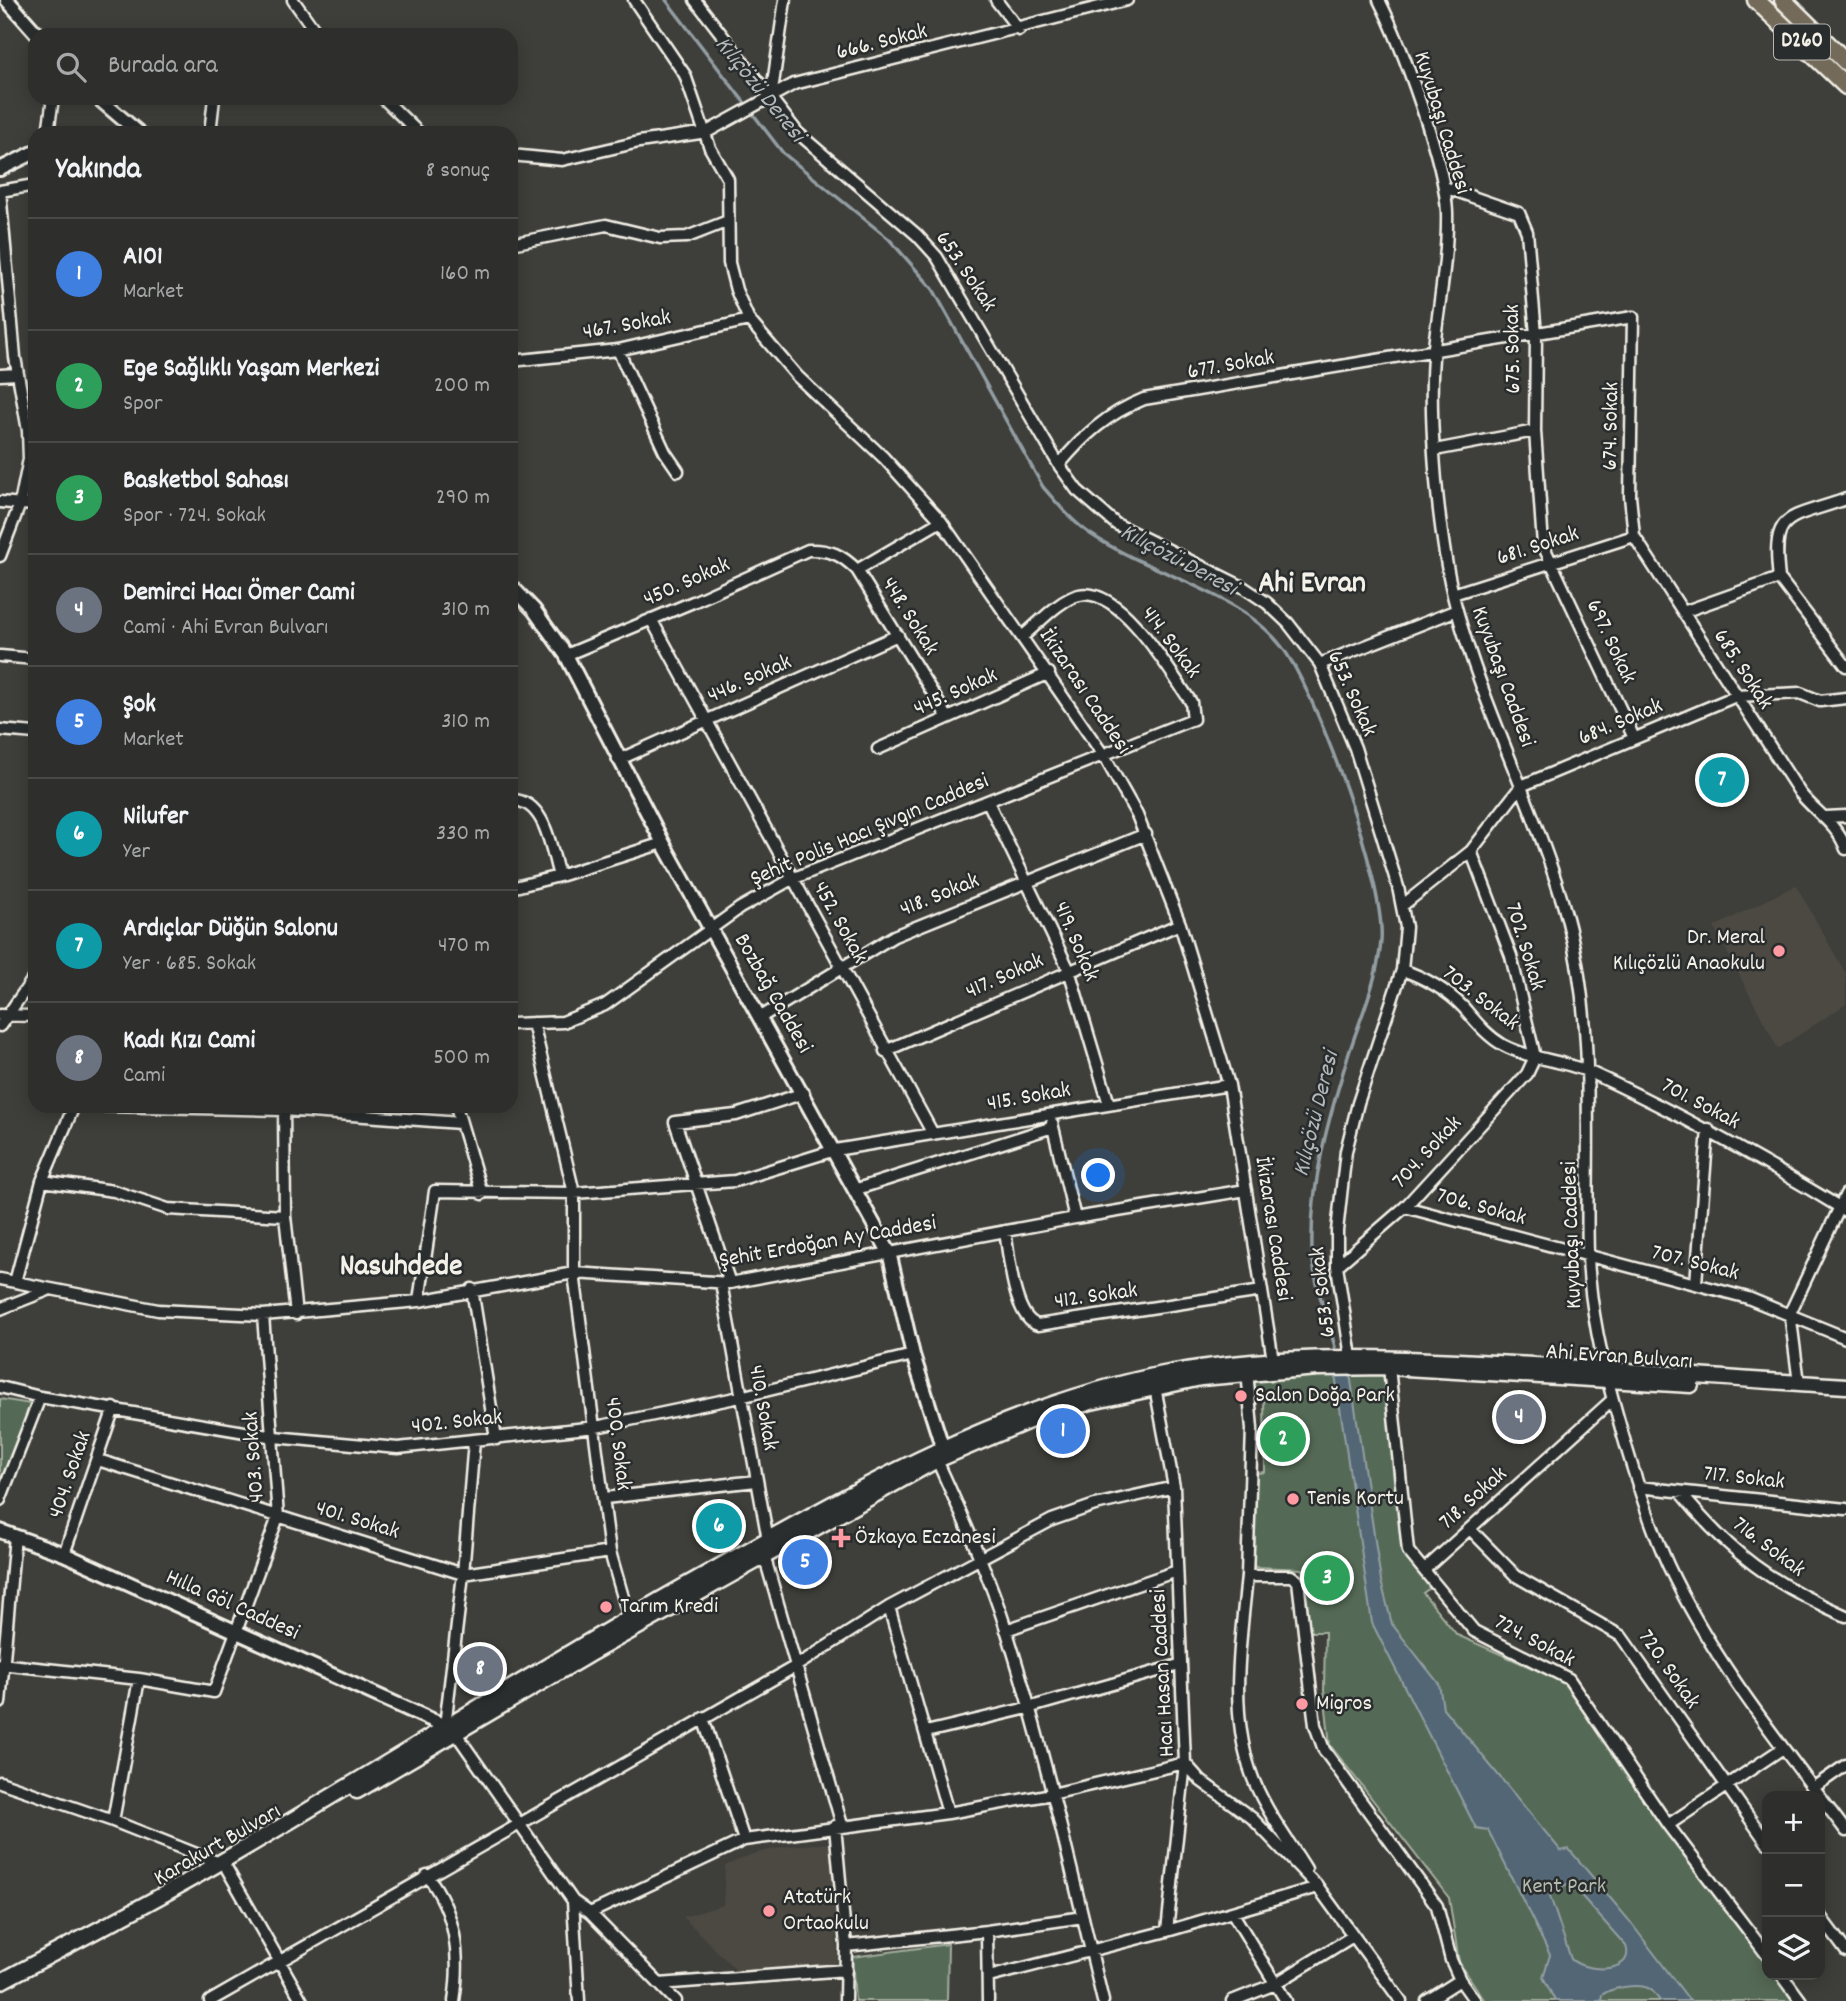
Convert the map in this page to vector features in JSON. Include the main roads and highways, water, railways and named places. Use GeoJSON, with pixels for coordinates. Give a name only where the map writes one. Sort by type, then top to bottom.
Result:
{"type":"FeatureCollection","features":[{"type":"Feature","properties":{"kind":"highway","name":"D260"},"geometry":{"type":"LineString","coordinates":[[1756,0],[1846,86]]}},
{"type":"Feature","properties":{"kind":"highway","name":"D260"},"geometry":{"type":"LineString","coordinates":[[1783,0],[1846,62]]}},
{"type":"Feature","properties":{"kind":"main road"},"geometry":{"type":"LineString","coordinates":[[450,1729],[764,1555],[940,1453],[1029,1422],[1155,1387],[1273,1360],[1351,1357],[1389,1362]]}},
{"type":"Feature","properties":{"kind":"main road"},"geometry":{"type":"LineString","coordinates":[[450,1729],[629,1618],[768,1540],[1016,1416],[1116,1385],[1178,1372],[1389,1362]]}},
{"type":"Feature","properties":{"kind":"main road","name":"Ahi Evran Bulvarı"},"geometry":{"type":"LineString","coordinates":[[1389,1362],[1846,1386]]}},
{"type":"Feature","properties":{"kind":"main road","name":"Ahi Evran Bulvarı"},"geometry":{"type":"LineString","coordinates":[[1606,1374],[1846,1395]]}},
{"type":"Feature","properties":{"kind":"main road","name":"Karakurt Bulvarı"},"geometry":{"type":"LineString","coordinates":[[0,1993],[223,1866],[450,1729]]}},
{"type":"Feature","properties":{"kind":"main road","name":"Karakurt Bulvarı"},"geometry":{"type":"LineString","coordinates":[[0,1982],[223,1866]]}},
{"type":"Feature","properties":{"kind":"water"},"geometry":{"type":"Polygon","coordinates":[[[1335,1374],[1350,1374],[1381,1581],[1392,1624],[1439,1684],[1443,1708],[1561,1851],[1569,1849],[1628,1919],[1690,2001],[1660,2001],[1650,1989],[1637,1986],[1611,1990],[1602,1995],[1601,2001],[1555,2001],[1543,1977],[1550,1955],[1488,1830],[1476,1828],[1372,1623],[1335,1374]],[[1570,1883],[1551,1891],[1550,1896],[1571,1959],[1586,1967],[1616,1966],[1623,1962],[1627,1955],[1626,1946],[1570,1883]]]}},
{"type":"Feature","properties":{"kind":"waterway","name":"Kılıçözü Deresi"},"geometry":{"type":"LineString","coordinates":[[666,0],[783,153],[889,239],[933,289],[1043,487],[1066,512],[1085,530],[1115,549],[1242,611],[1282,647],[1297,671],[1330,745],[1346,790],[1373,877],[1380,914],[1381,941],[1376,969],[1334,1101],[1322,1149],[1314,1199],[1313,1261],[1335,1347]]}},
{"type":"Feature","properties":{"kind":"place","name":"Ardıçlar Düğün Salonu"},"geometry":{"type":"Point","coordinates":[1722,780]}},
{"type":"Feature","properties":{"kind":"place","name":"Dr. Meral Kılıçözlü Anaokulu"},"geometry":{"type":"Point","coordinates":[1779,951]}},
{"type":"Feature","properties":{"kind":"place","name":"Salon Doğa Park"},"geometry":{"type":"Point","coordinates":[1241,1396]}},
{"type":"Feature","properties":{"kind":"place","name":"Demirci Hacı Ömer Cami"},"geometry":{"type":"Point","coordinates":[1519,1417]}},
{"type":"Feature","properties":{"kind":"place","name":"A101"},"geometry":{"type":"Point","coordinates":[1063,1431]}},
{"type":"Feature","properties":{"kind":"place","name":"Ege Sağlıklı Yaşam Merkezi"},"geometry":{"type":"Point","coordinates":[1283,1439]}},
{"type":"Feature","properties":{"kind":"place","name":"Tenis Kortu"},"geometry":{"type":"Point","coordinates":[1293,1499]}},
{"type":"Feature","properties":{"kind":"place","name":"Nilufer"},"geometry":{"type":"Point","coordinates":[719,1526]}},
{"type":"Feature","properties":{"kind":"place","name":"Özkaya Eczanesi"},"geometry":{"type":"Point","coordinates":[841,1538]}},
{"type":"Feature","properties":{"kind":"place","name":"Şok"},"geometry":{"type":"Point","coordinates":[805,1562]}},
{"type":"Feature","properties":{"kind":"place","name":"Basketbol Sahası"},"geometry":{"type":"Point","coordinates":[1327,1578]}},
{"type":"Feature","properties":{"kind":"place","name":"Tarım Kredi"},"geometry":{"type":"Point","coordinates":[606,1607]}},
{"type":"Feature","properties":{"kind":"place","name":"Kadı Kızı Cami"},"geometry":{"type":"Point","coordinates":[480,1669]}},
{"type":"Feature","properties":{"kind":"place","name":"Migros"},"geometry":{"type":"Point","coordinates":[1302,1704]}},
{"type":"Feature","properties":{"kind":"place","name":"Atatürk Ortaokulu"},"geometry":{"type":"Point","coordinates":[769,1911]}},
{"type":"Feature","properties":{"kind":"district","name":"Ahi Evran"},"geometry":{"type":"Point","coordinates":[1312,585]}},
{"type":"Feature","properties":{"kind":"district","name":"Nasuhdede"},"geometry":{"type":"Point","coordinates":[401,1268]}},
{"type":"Feature","properties":{"kind":"park label","name":"Kent Park"},"geometry":{"type":"Point","coordinates":[1564,1887]}}]}
